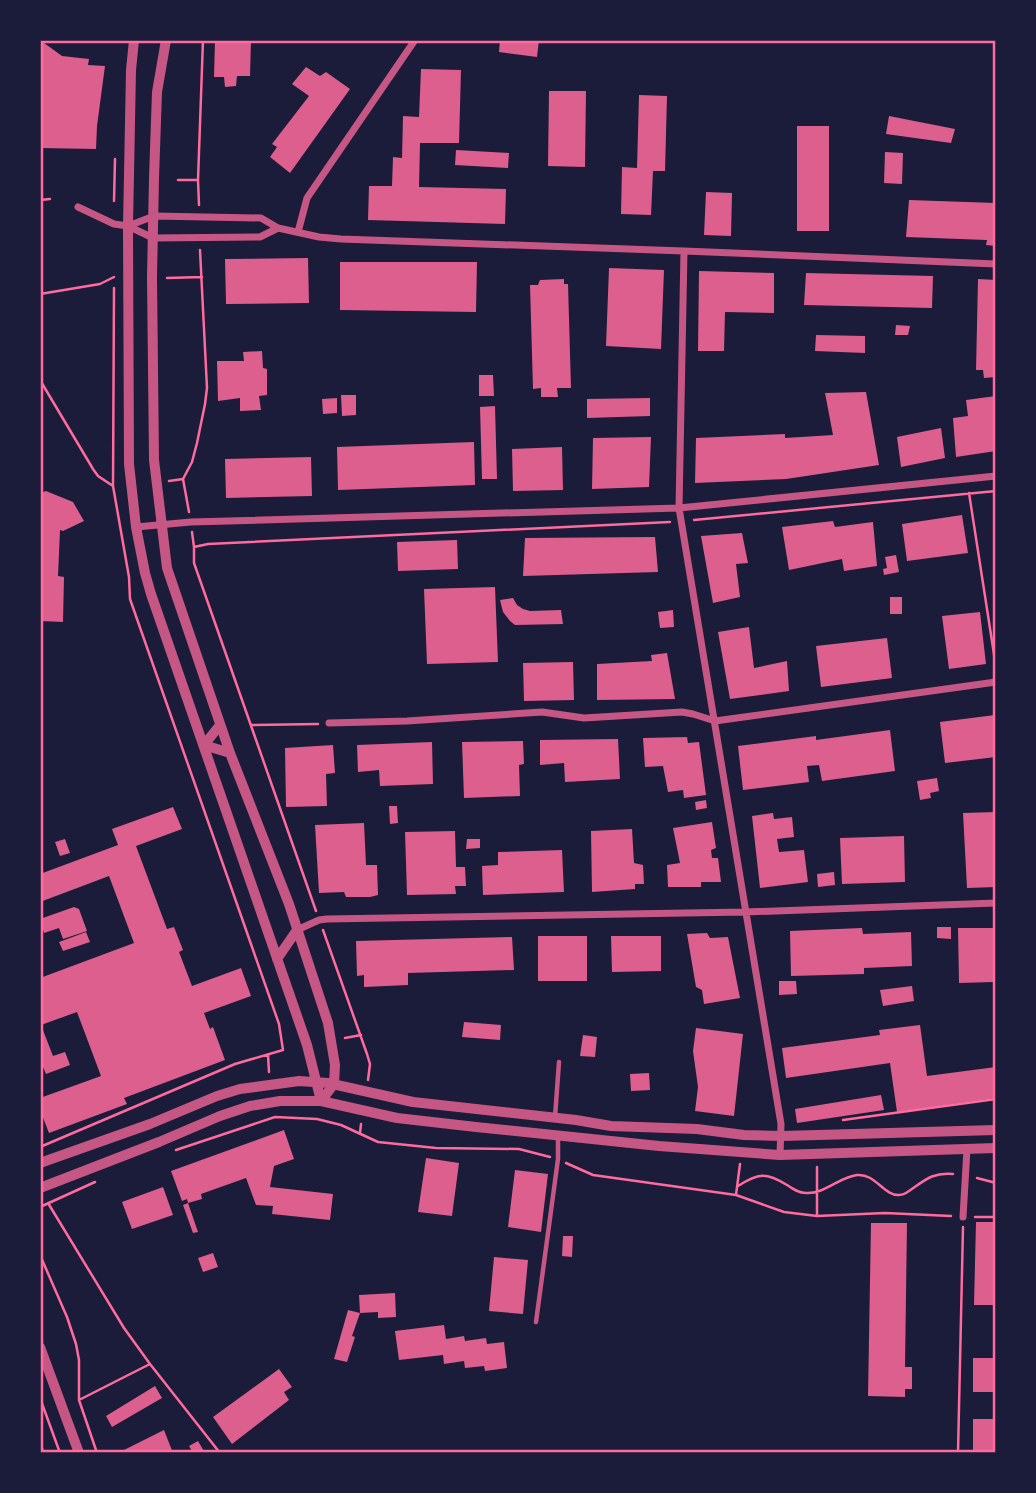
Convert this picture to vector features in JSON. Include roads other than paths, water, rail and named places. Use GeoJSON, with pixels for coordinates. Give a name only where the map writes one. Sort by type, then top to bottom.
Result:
{"type":"FeatureCollection","features":[{"type":"Feature","properties":{"kind":"street"},"geometry":{"type":"LineString","coordinates":[[134,40],[128,226],[129,464],[136,527],[150,594],[307,1045],[321,1101]]}},
{"type":"Feature","properties":{"kind":"street"},"geometry":{"type":"LineString","coordinates":[[166,40],[157,92],[153,238],[154,460],[167,568],[230,753],[289,904],[328,1023],[335,1065],[334,1084],[321,1101]]}},
{"type":"Feature","properties":{"kind":"street"},"geometry":{"type":"LineString","coordinates":[[298,232],[307,198],[415,40]]}},
{"type":"Feature","properties":{"kind":"street"},"geometry":{"type":"LineString","coordinates":[[78,207],[153,238],[260,237],[278,228]]}},
{"type":"Feature","properties":{"kind":"street"},"geometry":{"type":"LineString","coordinates":[[128,226],[154,216],[261,218],[278,228],[341,239],[996,264]]}},
{"type":"Feature","properties":{"kind":"street"},"geometry":{"type":"LineString","coordinates":[[684,251],[679,508],[782,1136],[780,1154]]}},
{"type":"Feature","properties":{"kind":"street"},"geometry":{"type":"LineString","coordinates":[[136,527],[191,522],[679,508],[996,476]]}},
{"type":"Feature","properties":{"kind":"street"},"geometry":{"type":"LineString","coordinates":[[329,723],[420,721],[542,712],[584,718],[682,712],[715,721],[996,682]]}},
{"type":"Feature","properties":{"kind":"street"},"geometry":{"type":"LineString","coordinates":[[204,745],[220,725]]}},
{"type":"Feature","properties":{"kind":"street"},"geometry":{"type":"LineString","coordinates":[[204,745],[230,753]]}},
{"type":"Feature","properties":{"kind":"street"},"geometry":{"type":"LineString","coordinates":[[277,959],[297,930],[319,920],[745,912],[996,903]]}},
{"type":"Feature","properties":{"kind":"street"},"geometry":{"type":"LineString","coordinates":[[40,1163],[150,1124],[217,1096],[240,1089],[285,1082],[334,1084],[413,1102],[611,1126],[697,1129],[744,1135],[996,1130]]}},
{"type":"Feature","properties":{"kind":"street"},"geometry":{"type":"LineString","coordinates":[[40,1188],[242,1108],[280,1101],[321,1101],[397,1118],[659,1146],[780,1154],[996,1148]]}},
{"type":"Feature","properties":{"kind":"street"},"geometry":{"type":"LineString","coordinates":[[963,1217],[967,1149]]}},
{"type":"Feature","properties":{"kind":"street"},"geometry":{"type":"LineString","coordinates":[[40,1347],[79,1453]]}},
{"type":"Feature","properties":{"kind":"lane"},"geometry":{"type":"LineString","coordinates":[[555,1118],[559,1062]]}},
{"type":"Feature","properties":{"kind":"lane"},"geometry":{"type":"LineString","coordinates":[[536,1321],[558,1160],[558,1135]]}},
{"type":"Feature","properties":{"kind":"railway"},"geometry":{"type":"LineString","coordinates":[[40,1447],[43,1453]]}}]}
